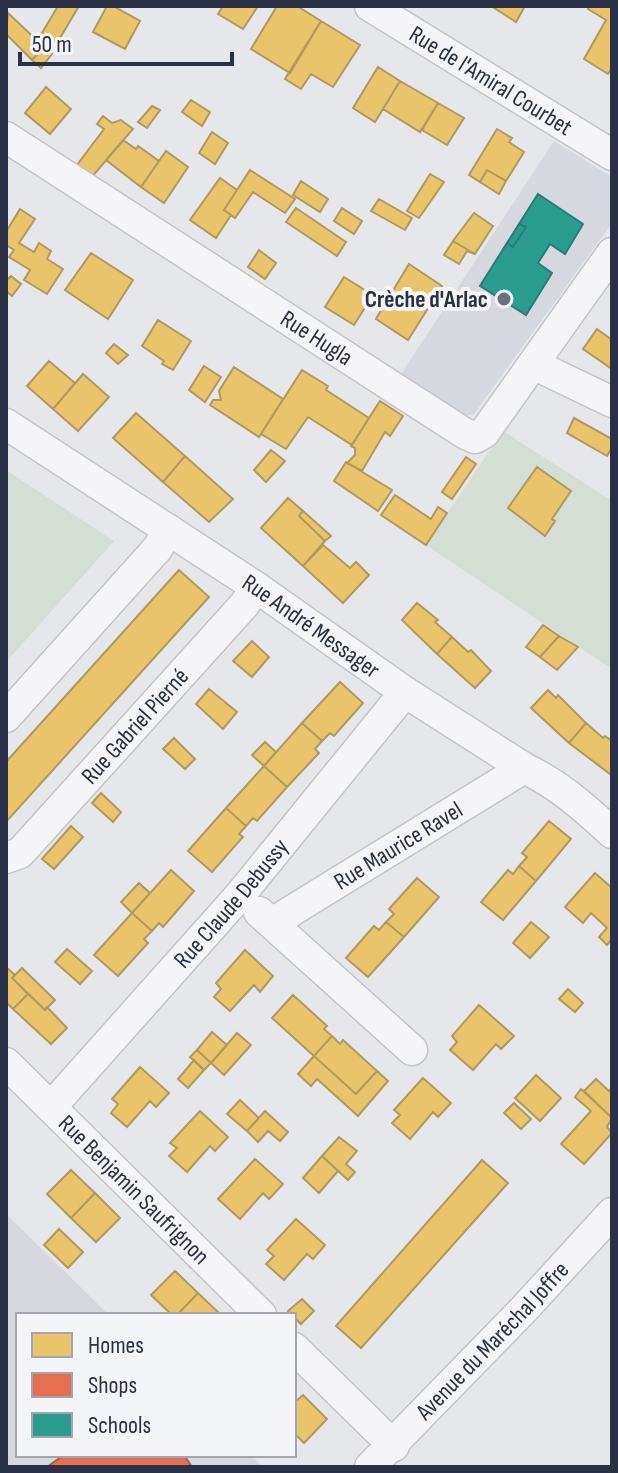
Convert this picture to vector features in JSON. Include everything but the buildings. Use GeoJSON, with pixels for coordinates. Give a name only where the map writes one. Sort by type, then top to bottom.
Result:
{"type":"FeatureCollection","features":[{"type":"Feature","properties":{"kind":"street","name":"Rue de l'Amiral Courbet"},"geometry":{"type":"LineString","coordinates":[[370,6],[612,155]]}},
{"type":"Feature","properties":{"kind":"street","name":"Rue Hugla"},"geometry":{"type":"LineString","coordinates":[[6,137],[475,438],[484,433],[533,364]]}},
{"type":"Feature","properties":{"kind":"street"},"geometry":{"type":"LineString","coordinates":[[612,253],[533,364],[612,402]]}},
{"type":"Feature","properties":{"kind":"street","name":"Rue André Messager"},"geometry":{"type":"LineString","coordinates":[[6,424],[256,587],[405,692],[544,778],[612,833]]}},
{"type":"Feature","properties":{"kind":"street"},"geometry":{"type":"LineString","coordinates":[[9,706],[157,549],[169,530]]}},
{"type":"Feature","properties":{"kind":"street","name":"Rue Gabriel Pierné"},"geometry":{"type":"LineString","coordinates":[[6,858],[20,853],[244,605],[256,587]]}},
{"type":"Feature","properties":{"kind":"street","name":"Rue Claude Debussy"},"geometry":{"type":"LineString","coordinates":[[51,1107],[240,895],[405,692]]}},
{"type":"Feature","properties":{"kind":"street","name":"Rue Maurice Ravel"},"geometry":{"type":"LineString","coordinates":[[272,923],[524,768]]}},
{"type":"Feature","properties":{"kind":"street"},"geometry":{"type":"LineString","coordinates":[[240,895],[412,1050]]}},
{"type":"Feature","properties":{"kind":"street","name":"Rue Benjamin Saufrignon"},"geometry":{"type":"LineString","coordinates":[[6,1063],[259,1313]]}},
{"type":"Feature","properties":{"kind":"street","name":"Avenue du Maréchal Joffre"},"geometry":{"type":"LineString","coordinates":[[370,1467],[394,1446],[612,1213]]}},
{"type":"Feature","properties":{"kind":"street"},"geometry":{"type":"LineString","coordinates":[[296,1350],[394,1446]]}},
{"type":"Feature","properties":{"kind":"shaded area","name":"Crèche d'Arlac"},"geometry":{"type":"Polygon","coordinates":[[[554,141],[612,177],[612,223],[474,414],[465,416],[401,374],[554,141]]]}},
{"type":"Feature","properties":{"kind":"shaded area"},"geometry":{"type":"Polygon","coordinates":[[[503,431],[612,501],[612,669],[426,545],[503,431]]]}},
{"type":"Feature","properties":{"kind":"shaded area"},"geometry":{"type":"Polygon","coordinates":[[[6,470],[114,541],[6,662],[6,470]]]}},
{"type":"Feature","properties":{"kind":"shaded area"},"geometry":{"type":"Polygon","coordinates":[[[6,1214],[107,1313],[16,1313],[16,1457],[253,1457],[263,1467],[6,1467],[6,1214]]]}},
{"type":"Feature","properties":{"kind":"place","name":"Crèche d'Arlac"},"geometry":{"type":"Point","coordinates":[504,299]}}]}
